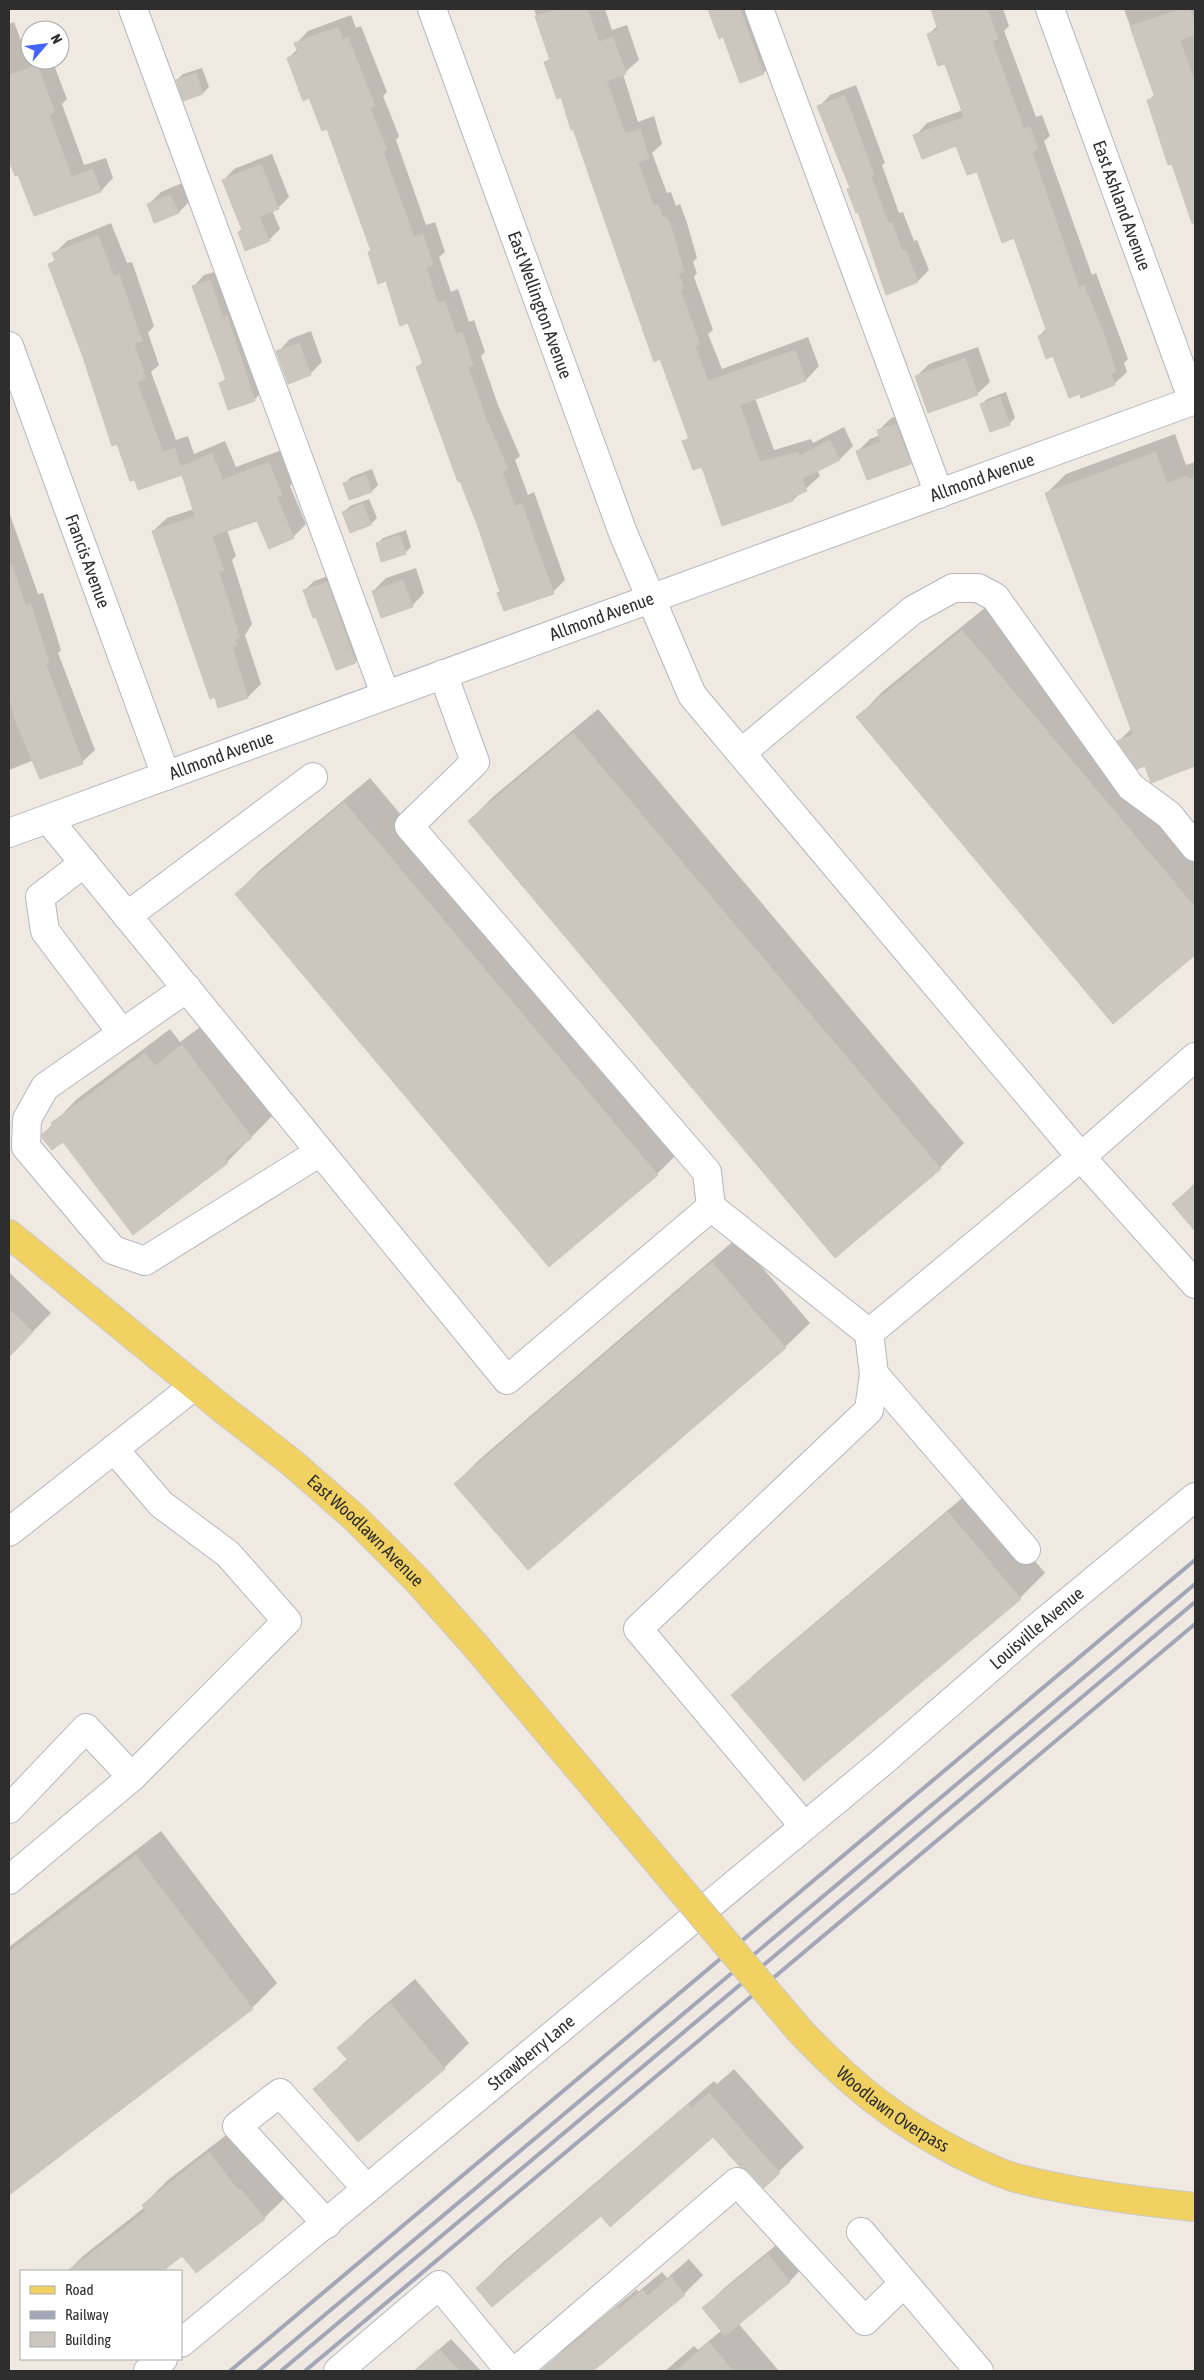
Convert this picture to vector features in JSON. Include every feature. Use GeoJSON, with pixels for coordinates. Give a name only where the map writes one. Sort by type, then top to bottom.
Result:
{"type":"FeatureCollection","features":[{"type":"Feature","properties":{"kind":"main road","name":"East Woodlawn Avenue"},"geometry":{"type":"LineString","coordinates":[[9,1234],[194,1386],[291,1462],[355,1518],[417,1580],[533,1713],[671,1878]]}},
{"type":"Feature","properties":{"kind":"main road","name":"Woodlawn Overpass"},"geometry":{"type":"LineString","coordinates":[[671,1878],[800,2030],[845,2078],[897,2119],[978,2163],[1015,2178],[1132,2200],[1195,2207]]}},
{"type":"Feature","properties":{"kind":"street"},"geometry":{"type":"LineString","coordinates":[[133,9],[385,694]]}},
{"type":"Feature","properties":{"kind":"street","name":"East Wellington Avenue"},"geometry":{"type":"LineString","coordinates":[[432,9],[624,533],[692,695],[1081,1157],[1195,1284]]}},
{"type":"Feature","properties":{"kind":"street"},"geometry":{"type":"LineString","coordinates":[[759,9],[939,494]]}},
{"type":"Feature","properties":{"kind":"street","name":"East Ashland Avenue"},"geometry":{"type":"LineString","coordinates":[[1050,9],[1194,401]]}},
{"type":"Feature","properties":{"kind":"street","name":"Francis Avenue"},"geometry":{"type":"LineString","coordinates":[[9,346],[166,776]]}},
{"type":"Feature","properties":{"kind":"street","name":"Allmond Avenue"},"geometry":{"type":"LineString","coordinates":[[9,833],[385,694],[1194,401]]}},
{"type":"Feature","properties":{"kind":"street"},"geometry":{"type":"LineString","coordinates":[[741,753],[913,610],[953,588],[978,588],[995,597],[1131,787],[1169,815],[1195,847]]}},
{"type":"Feature","properties":{"kind":"street"},"geometry":{"type":"LineString","coordinates":[[442,674],[475,762],[409,826],[707,1172],[711,1207],[869,1333],[874,1374],[869,1410],[638,1629],[804,1826]]}},
{"type":"Feature","properties":{"kind":"street"},"geometry":{"type":"LineString","coordinates":[[127,916],[314,777]]}},
{"type":"Feature","properties":{"kind":"street"},"geometry":{"type":"LineString","coordinates":[[48,819],[506,1380],[711,1207]]}},
{"type":"Feature","properties":{"kind":"street"},"geometry":{"type":"LineString","coordinates":[[84,863],[40,897],[45,930],[122,1033]]}},
{"type":"Feature","properties":{"kind":"street"},"geometry":{"type":"LineString","coordinates":[[187,988],[44,1087],[27,1119],[26,1148],[113,1250],[145,1261],[320,1152]]}},
{"type":"Feature","properties":{"kind":"street"},"geometry":{"type":"LineString","coordinates":[[869,1333],[1081,1157],[1195,1057]]}},
{"type":"Feature","properties":{"kind":"street"},"geometry":{"type":"LineString","coordinates":[[874,1374],[1026,1550]]}},
{"type":"Feature","properties":{"kind":"street"},"geometry":{"type":"LineString","coordinates":[[9,1532],[194,1386]]}},
{"type":"Feature","properties":{"kind":"street"},"geometry":{"type":"LineString","coordinates":[[9,1880],[132,1777],[287,1621],[228,1554],[161,1504],[114,1449]]}},
{"type":"Feature","properties":{"kind":"street","name":"Louisville Avenue"},"geometry":{"type":"LineString","coordinates":[[881,1763],[1036,1629],[1195,1497]]}},
{"type":"Feature","properties":{"kind":"street"},"geometry":{"type":"LineString","coordinates":[[9,1809],[86,1728],[132,1777]]}},
{"type":"Feature","properties":{"kind":"street","name":"Strawberry Lane"},"geometry":{"type":"LineString","coordinates":[[182,2342],[327,2224],[881,1763]]}},
{"type":"Feature","properties":{"kind":"street"},"geometry":{"type":"LineString","coordinates":[[327,2224],[237,2126],[280,2093],[367,2189]]}},
{"type":"Feature","properties":{"kind":"street"},"geometry":{"type":"LineString","coordinates":[[516,2371],[737,2182],[864,2321],[904,2283]]}},
{"type":"Feature","properties":{"kind":"street"},"geometry":{"type":"LineString","coordinates":[[861,2232],[979,2371]]}},
{"type":"Feature","properties":{"kind":"street"},"geometry":{"type":"LineString","coordinates":[[338,2371],[439,2285],[510,2371]]}},
{"type":"Feature","properties":{"kind":"street"},"geometry":{"type":"LineString","coordinates":[[148,2371],[162,2360]]}},
{"type":"Feature","properties":{"kind":"building"},"geometry":{"type":"Polygon","coordinates":[[[557,9],[587,9],[599,42],[613,37],[626,74],[607,81],[625,134],[640,129],[649,158],[638,162],[654,206],[658,205],[663,218],[667,217],[674,236],[684,272],[679,274],[684,288],[680,289],[700,344],[695,346],[708,381],[795,350],[806,381],[740,405],[760,462],[798,452],[799,456],[830,440],[840,460],[802,479],[807,491],[792,497],[793,501],[722,526],[703,470],[701,467],[693,470],[682,441],[689,439],[660,359],[654,362],[573,129],[571,130],[561,97],[557,99],[544,62],[550,60],[535,16],[557,9]]]}},
{"type":"Feature","properties":{"kind":"building"},"geometry":{"type":"Polygon","coordinates":[[[708,9],[740,9],[764,74],[740,83],[723,37],[719,39],[708,9]]]}},
{"type":"Feature","properties":{"kind":"building"},"geometry":{"type":"Polygon","coordinates":[[[931,9],[987,9],[998,39],[992,41],[1024,129],[1030,126],[1038,149],[1032,152],[1079,287],[1084,285],[1104,334],[1116,372],[1111,374],[1115,385],[1081,398],[1080,394],[1069,398],[1053,356],[1046,359],[1038,336],[1047,332],[1014,238],[1002,243],[977,172],[967,175],[956,146],[922,159],[913,135],[964,117],[945,64],[938,66],[927,34],[938,30],[931,9]]]}},
{"type":"Feature","properties":{"kind":"building"},"geometry":{"type":"Polygon","coordinates":[[[1181,9],[1190,9],[1195,24],[1195,35],[1180,40],[1195,82],[1195,223],[1192,223],[1172,164],[1168,165],[1147,100],[1155,98],[1130,26],[1181,9]]]}},
{"type":"Feature","properties":{"kind":"building"},"geometry":{"type":"Polygon","coordinates":[[[338,27],[343,39],[348,37],[375,106],[370,108],[387,150],[383,151],[414,237],[423,234],[433,265],[426,267],[438,303],[445,301],[456,334],[462,332],[473,365],[468,367],[486,418],[508,469],[502,471],[515,506],[522,504],[554,594],[504,611],[497,593],[500,592],[477,524],[460,481],[458,482],[416,367],[423,364],[408,323],[400,326],[386,281],[378,284],[368,252],[371,251],[327,129],[322,131],[309,98],[303,101],[287,58],[298,53],[294,43],[338,27]]]}},
{"type":"Feature","properties":{"kind":"building"},"geometry":{"type":"Polygon","coordinates":[[[23,70],[39,70],[55,112],[49,115],[72,177],[93,169],[101,192],[34,216],[18,175],[15,176],[9,160],[9,75],[23,70]]]}},
{"type":"Feature","properties":{"kind":"building"},"geometry":{"type":"Polygon","coordinates":[[[196,73],[203,94],[183,101],[176,80],[196,73]]]}},
{"type":"Feature","properties":{"kind":"building"},"geometry":{"type":"Polygon","coordinates":[[[845,95],[874,175],[871,176],[888,223],[892,222],[902,251],[906,250],[918,282],[886,295],[858,212],[856,213],[847,189],[850,188],[817,106],[845,95]]]}},
{"type":"Feature","properties":{"kind":"building"},"geometry":{"type":"Polygon","coordinates":[[[261,164],[279,209],[259,217],[270,241],[245,251],[238,232],[242,230],[222,180],[261,164]]]}},
{"type":"Feature","properties":{"kind":"building"},"geometry":{"type":"Polygon","coordinates":[[[170,195],[179,213],[154,223],[147,204],[170,195]]]}},
{"type":"Feature","properties":{"kind":"building"},"geometry":{"type":"Polygon","coordinates":[[[98,235],[114,276],[119,274],[142,341],[134,343],[146,379],[137,382],[163,452],[175,448],[181,467],[212,453],[223,480],[269,462],[282,495],[277,497],[294,538],[269,549],[257,521],[212,536],[224,570],[219,572],[240,638],[235,640],[237,645],[232,646],[248,698],[218,708],[215,697],[210,699],[152,531],[195,516],[182,475],[138,490],[135,480],[130,481],[117,444],[112,446],[83,357],[48,264],[55,261],[52,253],[98,235]]]}},
{"type":"Feature","properties":{"kind":"building"},"geometry":{"type":"Polygon","coordinates":[[[210,280],[223,317],[227,315],[255,401],[228,410],[219,383],[226,380],[192,286],[210,280]]]}},
{"type":"Feature","properties":{"kind":"building"},"geometry":{"type":"Polygon","coordinates":[[[299,343],[311,375],[288,384],[276,351],[299,343]]]}},
{"type":"Feature","properties":{"kind":"building"},"geometry":{"type":"Polygon","coordinates":[[[965,358],[978,395],[928,413],[915,376],[965,358]]]}},
{"type":"Feature","properties":{"kind":"building"},"geometry":{"type":"Polygon","coordinates":[[[1000,397],[1010,425],[990,432],[980,404],[1000,397]]]}},
{"type":"Feature","properties":{"kind":"building"},"geometry":{"type":"Polygon","coordinates":[[[896,424],[911,464],[867,480],[856,451],[881,442],[877,430],[896,424]]]}},
{"type":"Feature","properties":{"kind":"building"},"geometry":{"type":"Polygon","coordinates":[[[1156,452],[1167,483],[1187,476],[1190,479],[1195,477],[1195,766],[1151,783],[1145,766],[1137,769],[1117,741],[1133,735],[1045,493],[1156,452]]]}},
{"type":"Feature","properties":{"kind":"building"},"geometry":{"type":"Polygon","coordinates":[[[366,475],[372,492],[349,500],[343,483],[366,475]]]}},
{"type":"Feature","properties":{"kind":"building"},"geometry":{"type":"Polygon","coordinates":[[[363,504],[371,525],[350,533],[342,512],[363,504]]]}},
{"type":"Feature","properties":{"kind":"building"},"geometry":{"type":"Polygon","coordinates":[[[400,535],[406,554],[381,562],[376,543],[400,535]]]}},
{"type":"Feature","properties":{"kind":"building"},"geometry":{"type":"Polygon","coordinates":[[[9,565],[12,565],[26,606],[31,604],[49,663],[46,664],[83,764],[40,779],[17,725],[9,698],[9,565]]]}},
{"type":"Feature","properties":{"kind":"building"},"geometry":{"type":"Polygon","coordinates":[[[403,580],[413,607],[381,618],[372,591],[403,580]]]}},
{"type":"Feature","properties":{"kind":"building"},"geometry":{"type":"Polygon","coordinates":[[[327,582],[356,663],[336,670],[316,617],[313,618],[303,590],[327,582]]]}},
{"type":"Feature","properties":{"kind":"building"},"geometry":{"type":"Polygon","coordinates":[[[962,630],[1195,907],[1195,955],[1113,1024],[856,717],[962,630]]]}},
{"type":"Feature","properties":{"kind":"building"},"geometry":{"type":"Polygon","coordinates":[[[573,733],[941,1169],[835,1258],[468,821],[573,733]]]}},
{"type":"Feature","properties":{"kind":"building"},"geometry":{"type":"Polygon","coordinates":[[[344,802],[658,1175],[549,1267],[235,894],[344,802]]]}},
{"type":"Feature","properties":{"kind":"building"},"geometry":{"type":"Polygon","coordinates":[[[182,1045],[252,1138],[225,1158],[228,1163],[133,1235],[63,1142],[52,1150],[42,1138],[42,1134],[53,1126],[51,1123],[145,1053],[155,1066],[182,1045]]]}},
{"type":"Feature","properties":{"kind":"building"},"geometry":{"type":"Polygon","coordinates":[[[1195,1185],[1195,1231],[1172,1204],[1195,1185]]]}},
{"type":"Feature","properties":{"kind":"building"},"geometry":{"type":"Polygon","coordinates":[[[712,1262],[786,1348],[528,1570],[454,1484],[712,1262]]]}},
{"type":"Feature","properties":{"kind":"building"},"geometry":{"type":"Polygon","coordinates":[[[9,1309],[33,1332],[9,1357],[9,1309]]]}},
{"type":"Feature","properties":{"kind":"building"},"geometry":{"type":"Polygon","coordinates":[[[948,1512],[1021,1599],[804,1781],[731,1695],[948,1512]]]}},
{"type":"Feature","properties":{"kind":"building"},"geometry":{"type":"Polygon","coordinates":[[[136,1855],[253,2009],[9,2195],[9,1952],[136,1855]]]}},
{"type":"Feature","properties":{"kind":"building"},"geometry":{"type":"Polygon","coordinates":[[[390,2003],[445,2069],[358,2142],[313,2089],[348,2060],[337,2048],[390,2003]]]}},
{"type":"Feature","properties":{"kind":"building"},"geometry":{"type":"Polygon","coordinates":[[[709,2093],[780,2173],[764,2188],[748,2171],[740,2167],[713,2137],[610,2227],[601,2216],[492,2307],[476,2288],[688,2104],[691,2108],[709,2093]]]}},
{"type":"Feature","properties":{"kind":"building"},"geometry":{"type":"Polygon","coordinates":[[[209,2152],[238,2190],[241,2189],[265,2219],[196,2273],[182,2256],[164,2270],[69,2270],[146,2211],[142,2205],[209,2152]]]}},
{"type":"Feature","properties":{"kind":"building"},"geometry":{"type":"Polygon","coordinates":[[[768,2254],[790,2282],[725,2336],[702,2308],[768,2254]]]}},
{"type":"Feature","properties":{"kind":"building"},"geometry":{"type":"Polygon","coordinates":[[[670,2276],[685,2295],[593,2371],[540,2371],[617,2307],[619,2309],[642,2290],[648,2296],[670,2276]]]}},
{"type":"Feature","properties":{"kind":"building"},"geometry":{"type":"Polygon","coordinates":[[[709,2342],[733,2371],[676,2371],[709,2342]]]}},
{"type":"Feature","properties":{"kind":"building"},"geometry":{"type":"Polygon","coordinates":[[[439,2349],[460,2371],[414,2371],[439,2349]]]}},
{"type":"Feature","properties":{"kind":"railway"},"geometry":{"type":"LineString","coordinates":[[230,2371],[1195,1560]]}},
{"type":"Feature","properties":{"kind":"railway"},"geometry":{"type":"LineString","coordinates":[[258,2371],[1195,1584]]}},
{"type":"Feature","properties":{"kind":"railway"},"geometry":{"type":"LineString","coordinates":[[281,2371],[1195,1602]]}},
{"type":"Feature","properties":{"kind":"railway"},"geometry":{"type":"LineString","coordinates":[[305,2371],[1195,1624]]}}]}
